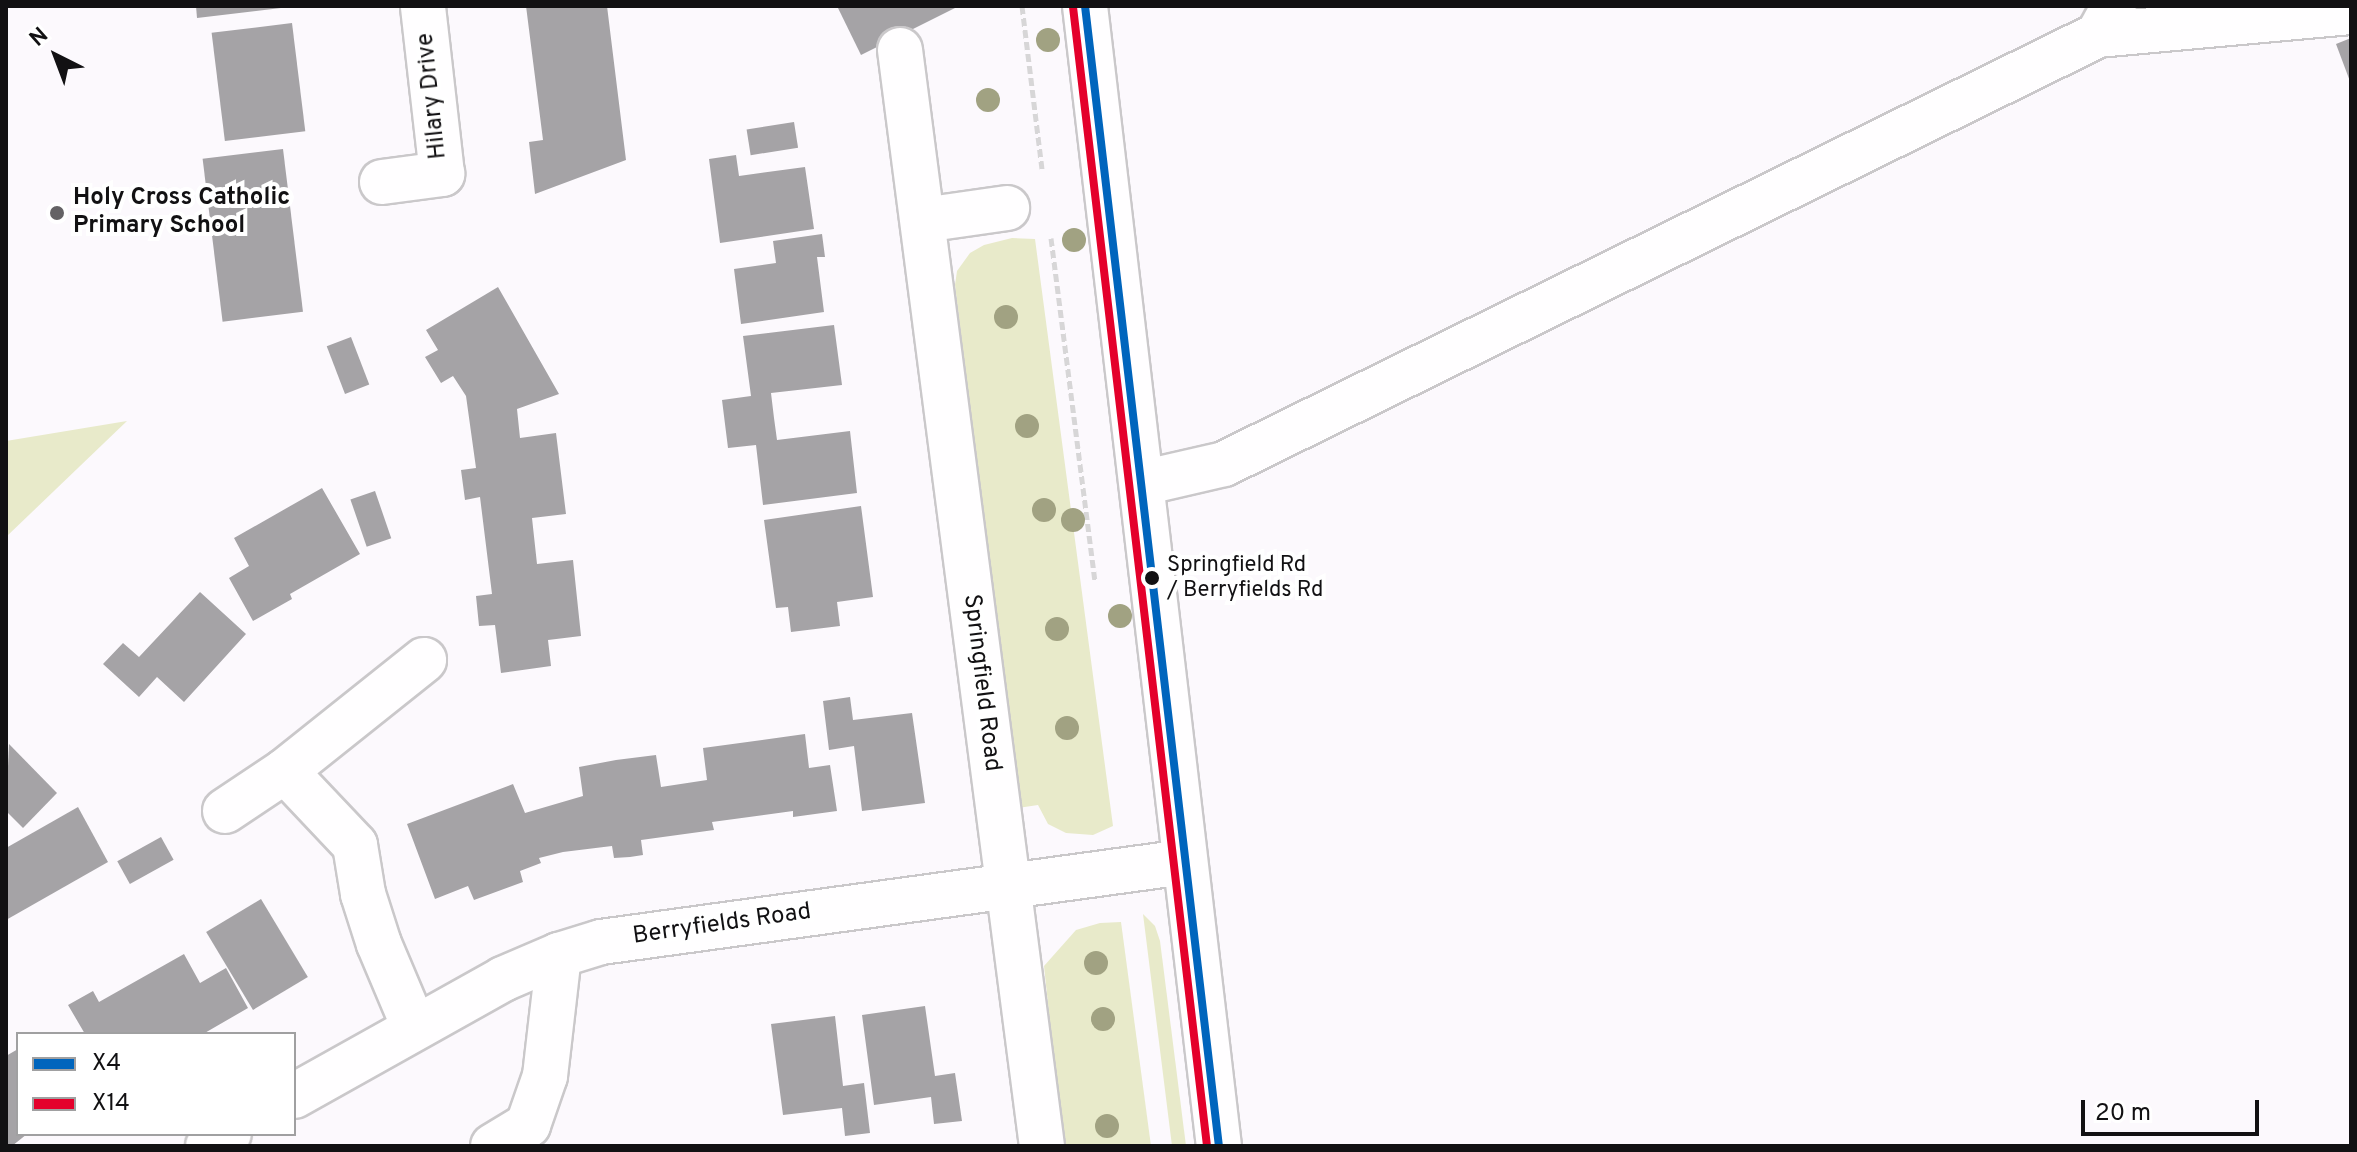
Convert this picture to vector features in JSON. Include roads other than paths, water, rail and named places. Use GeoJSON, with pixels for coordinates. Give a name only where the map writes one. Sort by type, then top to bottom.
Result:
{"type":"FeatureCollection","features":[{"type":"Feature","properties":{"kind":"street","name":"Hilary Drive"},"geometry":{"type":"LineString","coordinates":[[382,182],[442,174],[423,6]]}},
{"type":"Feature","properties":{"kind":"street"},"geometry":{"type":"LineString","coordinates":[[1085,6],[1219,1146]]}},
{"type":"Feature","properties":{"kind":"street"},"geometry":{"type":"LineString","coordinates":[[1142,483],[1224,464],[2106,20],[2351,12]]}},
{"type":"Feature","properties":{"kind":"street","name":"Springfield Road"},"geometry":{"type":"LineString","coordinates":[[900,50],[1006,887],[1042,1146]]}},
{"type":"Feature","properties":{"kind":"street"},"geometry":{"type":"LineString","coordinates":[[923,220],[1007,208]]}},
{"type":"Feature","properties":{"kind":"street"},"geometry":{"type":"LineString","coordinates":[[225,811],[285,771],[424,660]]}},
{"type":"Feature","properties":{"kind":"street"},"geometry":{"type":"LineString","coordinates":[[285,771],[355,845],[363,894],[379,944],[414,1027]]}},
{"type":"Feature","properties":{"kind":"street","name":"Berryfields Road"},"geometry":{"type":"LineString","coordinates":[[296,1095],[503,979],[559,955],[601,942],[1184,862]]}},
{"type":"Feature","properties":{"kind":"street"},"geometry":{"type":"LineString","coordinates":[[493,1146],[528,1125],[545,1076],[559,955]]}},
{"type":"Feature","properties":{"kind":"street"},"geometry":{"type":"LineString","coordinates":[[208,1146],[226,1136]]}},
{"type":"Feature","properties":{"kind":"place","name":"Holy Cross Catholic Primary School"},"geometry":{"type":"Point","coordinates":[57,213]}},
{"type":"Feature","properties":{"kind":"place","name":"Springfield Rd / Berryfields Rd"},"geometry":{"type":"Point","coordinates":[1152,578]}}]}
